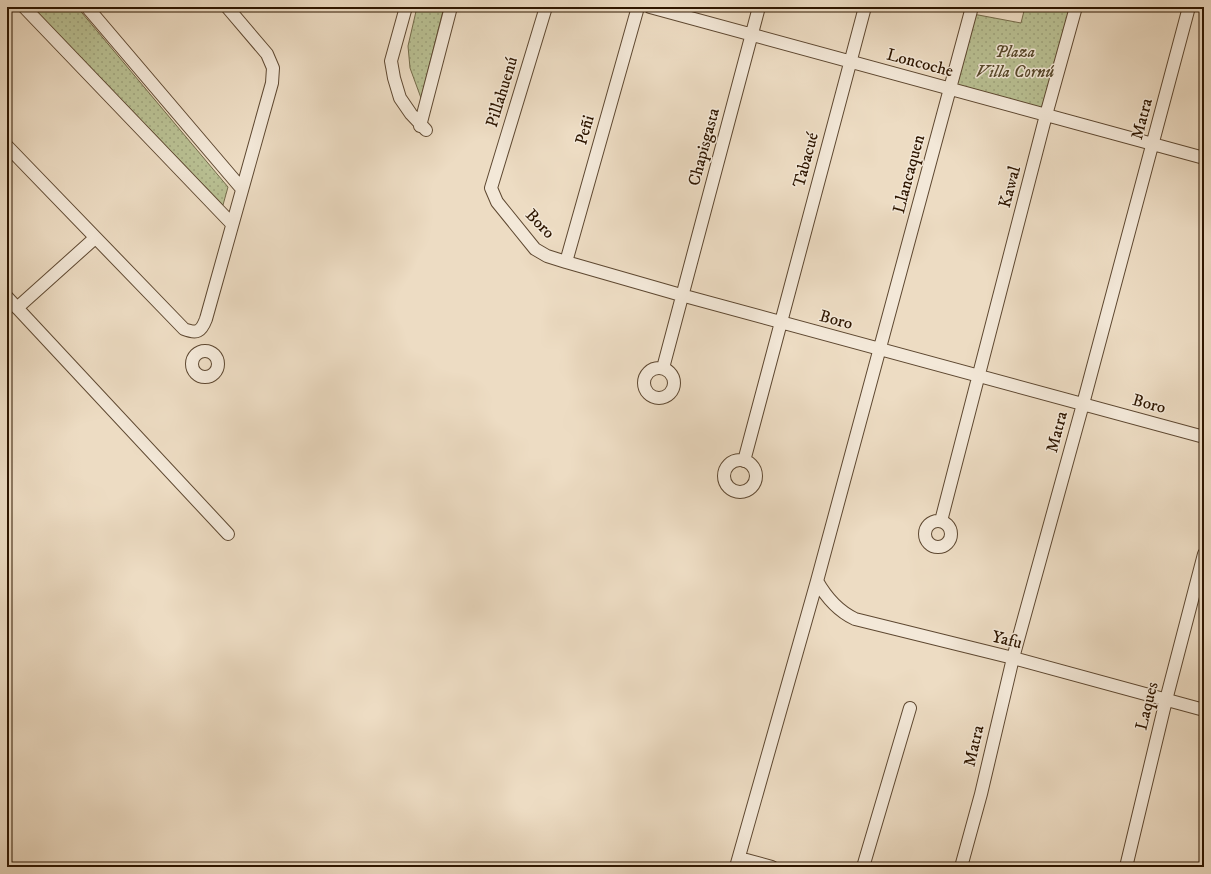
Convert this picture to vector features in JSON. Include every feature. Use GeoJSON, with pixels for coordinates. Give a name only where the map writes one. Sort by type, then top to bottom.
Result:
{"type":"FeatureCollection","features":[{"type":"Feature","properties":{"kind":"street"},"geometry":{"type":"LineString","coordinates":[[24,7],[232,224]]}},
{"type":"Feature","properties":{"kind":"street"},"geometry":{"type":"LineString","coordinates":[[87,7],[242,189]]}},
{"type":"Feature","properties":{"kind":"street"},"geometry":{"type":"LineString","coordinates":[[7,146],[184,329],[193,333],[199,331],[203,327],[206,319],[272,84],[273,68],[267,54],[227,7]]}},
{"type":"Feature","properties":{"kind":"street"},"geometry":{"type":"LineString","coordinates":[[406,7],[392,61],[394,78],[400,98],[423,128],[451,7]]}},
{"type":"Feature","properties":{"kind":"street","name":"Pillahuenú"},"geometry":{"type":"LineString","coordinates":[[491,188],[546,7]]}},
{"type":"Feature","properties":{"kind":"street","name":"Peñi"},"geometry":{"type":"LineString","coordinates":[[566,262],[638,7]]}},
{"type":"Feature","properties":{"kind":"street","name":"Loncoche"},"geometry":{"type":"LineString","coordinates":[[650,7],[1204,158]]}},
{"type":"Feature","properties":{"kind":"street","name":"Chapisgasta"},"geometry":{"type":"LineString","coordinates":[[663,368],[681,295],[759,7]]}},
{"type":"Feature","properties":{"kind":"street","name":"Tabacué"},"geometry":{"type":"LineString","coordinates":[[744,461],[865,7]]}},
{"type":"Feature","properties":{"kind":"street","name":"Llancaquen"},"geometry":{"type":"LineString","coordinates":[[738,862],[817,581],[972,7]]}},
{"type":"Feature","properties":{"kind":"street","name":"Kawal"},"geometry":{"type":"LineString","coordinates":[[941,521],[1046,115],[1076,7]]}},
{"type":"Feature","properties":{"kind":"street","name":"Matra"},"geometry":{"type":"LineString","coordinates":[[961,867],[981,794],[1013,658],[1190,7]]}},
{"type":"Feature","properties":{"kind":"street","name":"Boro"},"geometry":{"type":"LineString","coordinates":[[491,188],[497,202],[535,249],[547,256],[681,295],[1204,437]]}},
{"type":"Feature","properties":{"kind":"street"},"geometry":{"type":"LineString","coordinates":[[17,308],[95,238]]}},
{"type":"Feature","properties":{"kind":"street"},"geometry":{"type":"LineString","coordinates":[[7,297],[228,534]]}},
{"type":"Feature","properties":{"kind":"street"},"geometry":{"type":"LineString","coordinates":[[193,333],[200,352]]}},
{"type":"Feature","properties":{"kind":"street","name":"Laques"},"geometry":{"type":"LineString","coordinates":[[1126,867],[1166,700],[1204,554]]}},
{"type":"Feature","properties":{"kind":"street","name":"Yafu"},"geometry":{"type":"LineString","coordinates":[[817,581],[824,592],[838,608],[846,615],[854,619],[1013,658],[1204,710]]}},
{"type":"Feature","properties":{"kind":"street"},"geometry":{"type":"LineString","coordinates":[[863,867],[910,708]]}},
{"type":"Feature","properties":{"kind":"street"},"geometry":{"type":"LineString","coordinates":[[738,862],[772,867]]}},
{"type":"Feature","properties":{"kind":"green space"},"geometry":{"type":"Polygon","coordinates":[[[32,7],[77,7],[228,187],[223,205],[32,7]]]}},
{"type":"Feature","properties":{"kind":"green space"},"geometry":{"type":"Polygon","coordinates":[[[417,7],[444,7],[421,98],[410,68],[408,46],[417,7]]]}},
{"type":"Feature","properties":{"kind":"green space","name":"Plaza Villa Cornú"},"geometry":{"type":"Polygon","coordinates":[[[1025,7],[1072,7],[1044,111],[956,85],[973,14],[1021,23],[1025,7]]]}}]}
